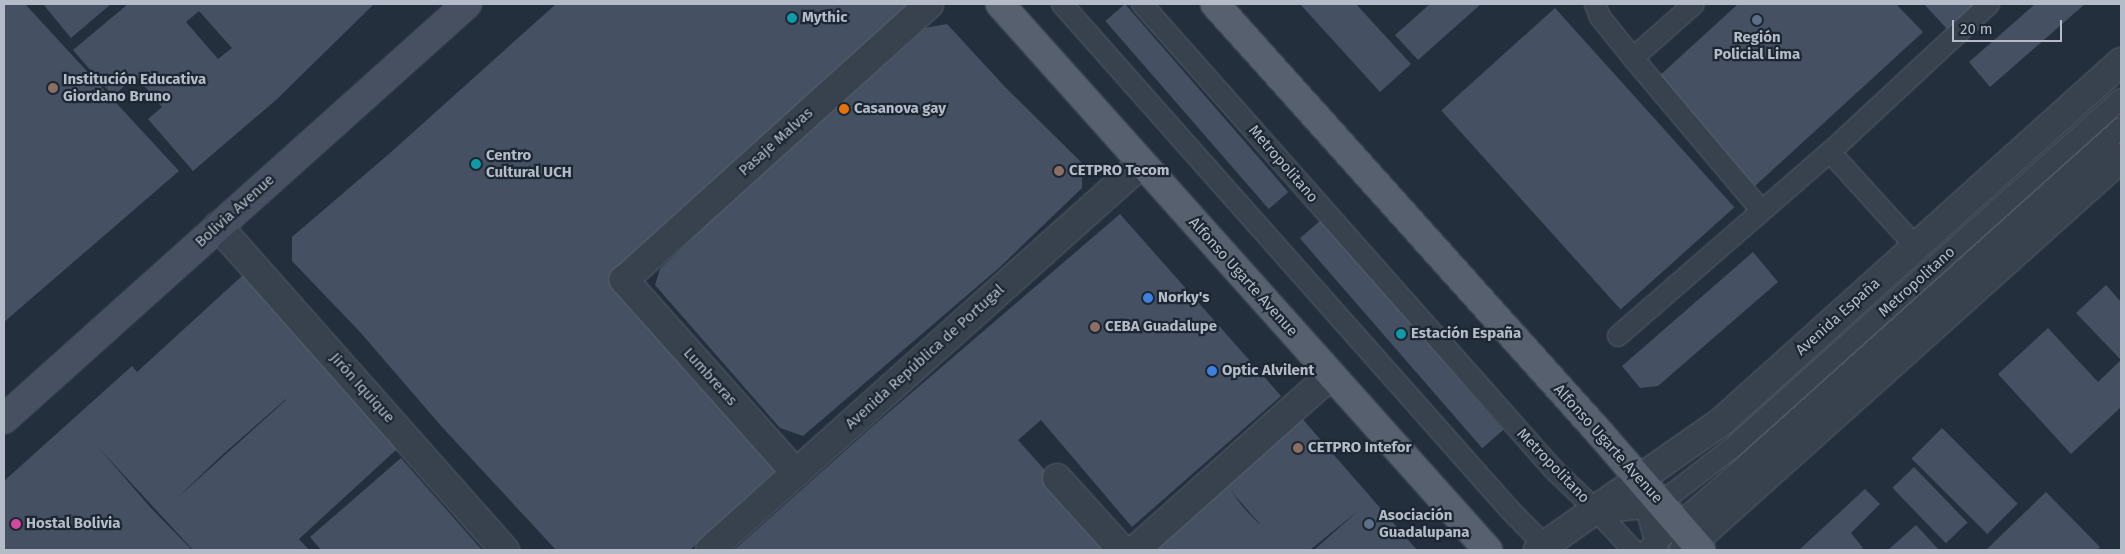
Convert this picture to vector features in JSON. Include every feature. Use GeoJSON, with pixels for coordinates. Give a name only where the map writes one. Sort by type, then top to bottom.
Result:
{"type":"FeatureCollection","features":[{"type":"Feature","properties":{"kind":"main road","name":"Bolivia Avenue"},"geometry":{"type":"LineString","coordinates":[[4,419],[468,4]]}},
{"type":"Feature","properties":{"kind":"main road","name":"Alfonso Ugarte Avenue"},"geometry":{"type":"LineString","coordinates":[[1000,4],[1488,550]]}},
{"type":"Feature","properties":{"kind":"main road","name":"Alfonso Ugarte Avenue"},"geometry":{"type":"LineString","coordinates":[[1215,4],[1639,478],[1652,504],[1690,544]]}},
{"type":"Feature","properties":{"kind":"street","name":"Pasaje Malvas"},"geometry":{"type":"LineString","coordinates":[[624,280],[929,4]]}},
{"type":"Feature","properties":{"kind":"street","name":"Avenida España"},"geometry":{"type":"LineString","coordinates":[[1544,549],[1595,508],[1721,422],[2121,62]]}},
{"type":"Feature","properties":{"kind":"street"},"geometry":{"type":"LineString","coordinates":[[1690,544],[2121,158]]}},
{"type":"Feature","properties":{"kind":"street","name":"Avenida República de Portugal"},"geometry":{"type":"LineString","coordinates":[[710,550],[1141,164]]}},
{"type":"Feature","properties":{"kind":"street","name":"Jirón Iquique"},"geometry":{"type":"LineString","coordinates":[[218,226],[505,550]]}},
{"type":"Feature","properties":{"kind":"street","name":"Lumbreras"},"geometry":{"type":"LineString","coordinates":[[624,280],[796,474]]}},
{"type":"Feature","properties":{"kind":"street"},"geometry":{"type":"LineString","coordinates":[[1135,550],[1332,375]]}},
{"type":"Feature","properties":{"kind":"street"},"geometry":{"type":"LineString","coordinates":[[1057,478],[1122,550]]}},
{"type":"Feature","properties":{"kind":"lane"},"geometry":{"type":"LineString","coordinates":[[1062,4],[1544,549]]}},
{"type":"Feature","properties":{"kind":"lane","name":"Metropolitano"},"geometry":{"type":"LineString","coordinates":[[1142,4],[1554,470],[1595,508],[1609,512],[1652,504],[1682,487],[1740,442],[2121,99]]}},
{"type":"Feature","properties":{"kind":"lane"},"geometry":{"type":"LineString","coordinates":[[1596,4],[1600,17],[1632,58],[1761,210]]}},
{"type":"Feature","properties":{"kind":"lane"},"geometry":{"type":"LineString","coordinates":[[1632,58],[1694,4]]}},
{"type":"Feature","properties":{"kind":"lane"},"geometry":{"type":"LineString","coordinates":[[1618,336],[1830,152],[1989,4]]}},
{"type":"Feature","properties":{"kind":"lane","name":"Metropolitano"},"geometry":{"type":"LineString","coordinates":[[1654,548],[1690,544],[2121,128]]}},
{"type":"Feature","properties":{"kind":"lane"},"geometry":{"type":"LineString","coordinates":[[1830,152],[1916,247]]}},
{"type":"Feature","properties":{"kind":"lane"},"geometry":{"type":"LineString","coordinates":[[1652,504],[1654,548]]}},
{"type":"Feature","properties":{"kind":"lane"},"geometry":{"type":"LineString","coordinates":[[1595,508],[1632,550]]}},
{"type":"Feature","properties":{"kind":"building","name":"Institución Educativa Giordano Bruno"},"geometry":{"type":"Polygon","coordinates":[[[4,4],[25,4],[179,171],[4,322],[4,4]]]}},
{"type":"Feature","properties":{"kind":"building"},"geometry":{"type":"Polygon","coordinates":[[[43,4],[111,4],[71,38],[43,4]]]}},
{"type":"Feature","properties":{"kind":"building"},"geometry":{"type":"Polygon","coordinates":[[[128,4],[374,4],[276,100],[193,171],[148,119],[162,107],[136,76],[113,96],[73,50],[128,4]],[[199,11],[186,22],[218,59],[232,48],[199,11]]]}},
{"type":"Feature","properties":{"kind":"building"},"geometry":{"type":"Polygon","coordinates":[[[556,4],[908,4],[609,279],[777,470],[690,550],[556,550],[442,427],[360,332],[292,261],[292,237],[390,153],[556,4]]]}},
{"type":"Feature","properties":{"kind":"building"},"geometry":{"type":"Polygon","coordinates":[[[1125,4],[1288,192],[1269,209],[1105,21],[1125,4]]]}},
{"type":"Feature","properties":{"kind":"building"},"geometry":{"type":"Polygon","coordinates":[[[1300,4],[1356,4],[1411,64],[1380,92],[1300,4]]]}},
{"type":"Feature","properties":{"kind":"building"},"geometry":{"type":"Polygon","coordinates":[[[1430,4],[1481,4],[1418,60],[1395,35],[1430,4]]]}},
{"type":"Feature","properties":{"kind":"building"},"geometry":{"type":"Polygon","coordinates":[[[1738,4],[1896,4],[1923,32],[1755,186],[1657,78],[1738,4]]]}},
{"type":"Feature","properties":{"kind":"building"},"geometry":{"type":"Polygon","coordinates":[[[1924,4],[1976,4],[1947,29],[1924,4]]]}},
{"type":"Feature","properties":{"kind":"building"},"geometry":{"type":"Polygon","coordinates":[[[2035,4],[2085,4],[1990,87],[1969,62],[2035,4]]]}},
{"type":"Feature","properties":{"kind":"building"},"geometry":{"type":"Polygon","coordinates":[[[1555,8],[1734,207],[1621,310],[1441,110],[1555,8]]]}},
{"type":"Feature","properties":{"kind":"building"},"geometry":{"type":"Polygon","coordinates":[[[947,24],[1006,88],[1082,163],[1082,188],[1000,267],[803,436],[780,428],[655,285],[660,269],[710,221],[925,28],[947,24]]]}},
{"type":"Feature","properties":{"kind":"building"},"geometry":{"type":"Polygon","coordinates":[[[1120,214],[1281,396],[1132,527],[1041,420],[1018,440],[1116,550],[734,550],[874,425],[1120,214]]]}},
{"type":"Feature","properties":{"kind":"building","name":"Estación España"},"geometry":{"type":"Polygon","coordinates":[[[1321,220],[1503,430],[1482,448],[1300,238],[1321,220]]]}},
{"type":"Feature","properties":{"kind":"building"},"geometry":{"type":"Polygon","coordinates":[[[1753,252],[1778,282],[1658,386],[1640,388],[1622,366],[1753,252]]]}},
{"type":"Feature","properties":{"kind":"building"},"geometry":{"type":"Polygon","coordinates":[[[243,275],[397,449],[299,539],[309,550],[193,550],[98,447],[151,508],[192,550],[4,550],[4,481],[132,366],[137,372],[243,275]],[[286,400],[220,457],[176,499],[286,400]]]}},
{"type":"Feature","properties":{"kind":"building"},"geometry":{"type":"Polygon","coordinates":[[[2106,285],[2121,302],[2121,360],[2076,313],[2106,285]]]}},
{"type":"Feature","properties":{"kind":"building"},"geometry":{"type":"Polygon","coordinates":[[[2048,328],[2098,382],[2121,360],[2121,407],[2071,454],[1998,374],[2048,328]]]}},
{"type":"Feature","properties":{"kind":"building"},"geometry":{"type":"Polygon","coordinates":[[[1292,407],[1417,550],[1314,550],[1359,510],[1310,550],[1157,550],[1144,536],[1292,407]],[[1230,490],[1243,507],[1259,523],[1230,490]]]}},
{"type":"Feature","properties":{"kind":"building"},"geometry":{"type":"Polygon","coordinates":[[[1942,428],[2018,504],[1987,534],[1912,458],[1942,428]]]}},
{"type":"Feature","properties":{"kind":"building"},"geometry":{"type":"Polygon","coordinates":[[[401,458],[482,550],[321,550],[310,537],[401,458]]]}},
{"type":"Feature","properties":{"kind":"building"},"geometry":{"type":"Polygon","coordinates":[[[1914,467],[1967,522],[1946,543],[1892,488],[1914,467]]]}},
{"type":"Feature","properties":{"kind":"building"},"geometry":{"type":"Polygon","coordinates":[[[1865,489],[1880,504],[1851,533],[1863,548],[1860,550],[1799,550],[1865,489]]]}},
{"type":"Feature","properties":{"kind":"building"},"geometry":{"type":"Polygon","coordinates":[[[2046,492],[2100,547],[2097,550],[1986,550],[2046,492]]]}},
{"type":"Feature","properties":{"kind":"building"},"geometry":{"type":"Polygon","coordinates":[[[1916,525],[1939,550],[1888,550],[1916,525]]]}},
{"type":"Feature","properties":{"kind":"place","name":"Mythic"},"geometry":{"type":"Point","coordinates":[792,18]}},
{"type":"Feature","properties":{"kind":"place","name":"Región Policial Lima"},"geometry":{"type":"Point","coordinates":[1757,20]}},
{"type":"Feature","properties":{"kind":"place","name":"Institución Educativa Giordano Bruno"},"geometry":{"type":"Point","coordinates":[53,88]}},
{"type":"Feature","properties":{"kind":"place","name":"Casanova gay"},"geometry":{"type":"Point","coordinates":[844,109]}},
{"type":"Feature","properties":{"kind":"place","name":"Centro Cultural UCH"},"geometry":{"type":"Point","coordinates":[476,164]}},
{"type":"Feature","properties":{"kind":"place","name":"CETPRO Tecom"},"geometry":{"type":"Point","coordinates":[1059,171]}},
{"type":"Feature","properties":{"kind":"place","name":"Norky's"},"geometry":{"type":"Point","coordinates":[1148,298]}},
{"type":"Feature","properties":{"kind":"place","name":"CEBA Guadalupe"},"geometry":{"type":"Point","coordinates":[1095,327]}},
{"type":"Feature","properties":{"kind":"place","name":"Estación España"},"geometry":{"type":"Point","coordinates":[1401,334]}},
{"type":"Feature","properties":{"kind":"place","name":"Optic Alvilent"},"geometry":{"type":"Point","coordinates":[1212,371]}},
{"type":"Feature","properties":{"kind":"place","name":"CETPRO Intefor"},"geometry":{"type":"Point","coordinates":[1298,448]}},
{"type":"Feature","properties":{"kind":"place","name":"Hostal Bolivia"},"geometry":{"type":"Point","coordinates":[16,524]}},
{"type":"Feature","properties":{"kind":"place","name":"Asociación Guadalupana"},"geometry":{"type":"Point","coordinates":[1369,524]}}]}
